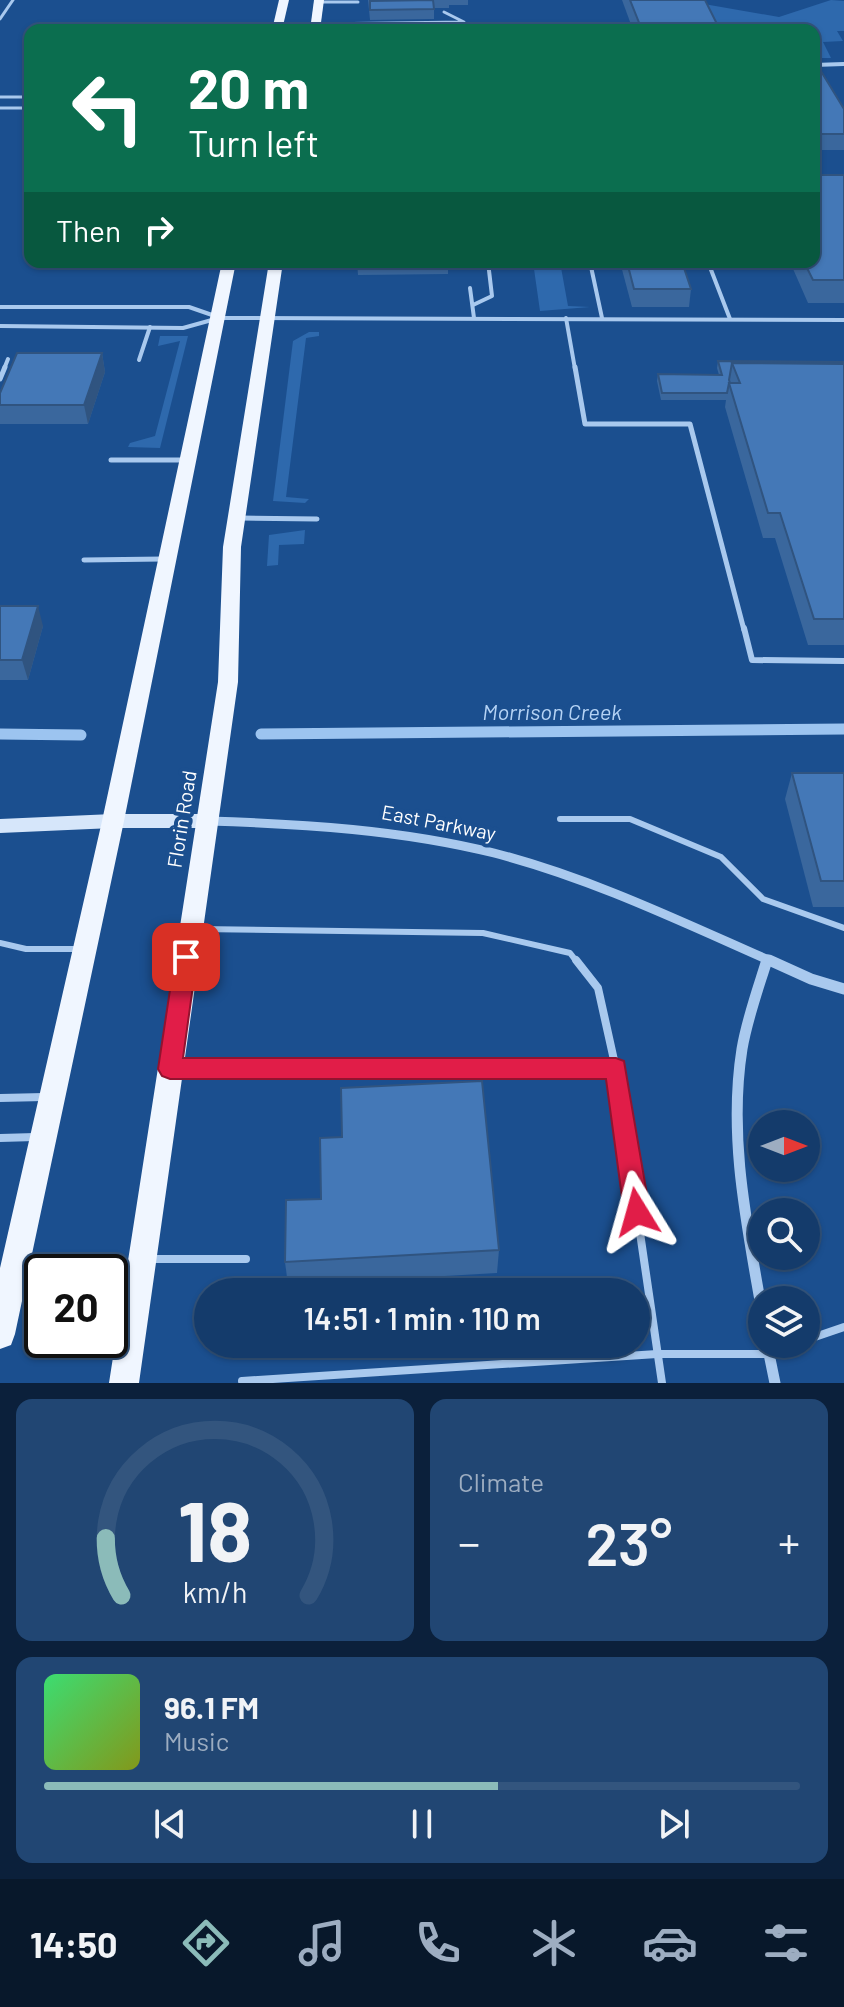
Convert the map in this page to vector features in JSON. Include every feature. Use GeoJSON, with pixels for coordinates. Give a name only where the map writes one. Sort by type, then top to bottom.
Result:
{"type":"FeatureCollection","features":[{"type":"Feature","properties":{"kind":"main road"},"geometry":{"type":"LineString","coordinates":[[278,24],[284,0]]}},
{"type":"Feature","properties":{"kind":"main road"},"geometry":{"type":"LineString","coordinates":[[315,24],[319,1]]}},
{"type":"Feature","properties":{"kind":"main road"},"geometry":{"type":"LineString","coordinates":[[0,1334],[113,821],[228,268]]}},
{"type":"Feature","properties":{"kind":"main road","name":"Florin Road"},"geometry":{"type":"LineString","coordinates":[[124,1383],[228,682],[232,547],[275,268]]}},
{"type":"Feature","properties":{"kind":"street"},"geometry":{"type":"LineString","coordinates":[[820,65],[844,64]]}},
{"type":"Feature","properties":{"kind":"street","name":"East Parkway"},"geometry":{"type":"LineString","coordinates":[[0,826],[113,821],[286,822],[368,830],[450,843],[532,864],[614,893],[811,979],[844,989]]}},
{"type":"Feature","properties":{"kind":"street"},"geometry":{"type":"LineString","coordinates":[[758,1286],[740,1176],[737,1088],[742,1047],[767,960]]}},
{"type":"Feature","properties":{"kind":"street"},"geometry":{"type":"LineString","coordinates":[[770,1358],[775,1383]]}},
{"type":"Feature","properties":{"kind":"lane"},"geometry":{"type":"LineString","coordinates":[[0,19],[13,0]]}},
{"type":"Feature","properties":{"kind":"lane"},"geometry":{"type":"LineString","coordinates":[[319,1],[358,2]]}},
{"type":"Feature","properties":{"kind":"lane"},"geometry":{"type":"LineString","coordinates":[[404,24],[464,22],[444,12]]}},
{"type":"Feature","properties":{"kind":"lane"},"geometry":{"type":"LineString","coordinates":[[0,97],[24,97]]}},
{"type":"Feature","properties":{"kind":"lane"},"geometry":{"type":"LineString","coordinates":[[0,108],[24,108]]}},
{"type":"Feature","properties":{"kind":"lane"},"geometry":{"type":"LineString","coordinates":[[473,305],[492,296],[489,268]]}},
{"type":"Feature","properties":{"kind":"lane"},"geometry":{"type":"LineString","coordinates":[[591,268],[602,318]]}},
{"type":"Feature","properties":{"kind":"lane"},"geometry":{"type":"LineString","coordinates":[[710,268],[730,319]]}},
{"type":"Feature","properties":{"kind":"lane"},"geometry":{"type":"LineString","coordinates":[[470,288],[474,318]]}},
{"type":"Feature","properties":{"kind":"lane"},"geometry":{"type":"LineString","coordinates":[[0,307],[189,307],[219,318]]}},
{"type":"Feature","properties":{"kind":"lane"},"geometry":{"type":"LineString","coordinates":[[0,326],[183,328],[219,318],[844,320]]}},
{"type":"Feature","properties":{"kind":"lane"},"geometry":{"type":"LineString","coordinates":[[333,327],[335,318]]}},
{"type":"Feature","properties":{"kind":"lane"},"geometry":{"type":"LineString","coordinates":[[566,318],[585,424],[690,424],[752,660],[844,661]]}},
{"type":"Feature","properties":{"kind":"lane"},"geometry":{"type":"LineString","coordinates":[[139,360],[150,327]]}},
{"type":"Feature","properties":{"kind":"lane"},"geometry":{"type":"LineString","coordinates":[[0,379],[8,359]]}},
{"type":"Feature","properties":{"kind":"lane"},"geometry":{"type":"LineString","coordinates":[[111,460],[188,460]]}},
{"type":"Feature","properties":{"kind":"lane"},"geometry":{"type":"LineString","coordinates":[[236,518],[317,519]]}},
{"type":"Feature","properties":{"kind":"lane"},"geometry":{"type":"LineString","coordinates":[[84,560],[166,559]]}},
{"type":"Feature","properties":{"kind":"lane"},"geometry":{"type":"LineString","coordinates":[[560,819],[630,819],[721,857],[763,899],[844,928]]}},
{"type":"Feature","properties":{"kind":"lane"},"geometry":{"type":"LineString","coordinates":[[190,929],[483,933],[570,953],[598,988],[616,1069],[662,1383]]}},
{"type":"Feature","properties":{"kind":"lane"},"geometry":{"type":"LineString","coordinates":[[0,943],[26,949],[85,949]]}},
{"type":"Feature","properties":{"kind":"lane"},"geometry":{"type":"LineString","coordinates":[[170,1069],[616,1069]]}},
{"type":"Feature","properties":{"kind":"lane"},"geometry":{"type":"LineString","coordinates":[[0,1098],[53,1097]]}},
{"type":"Feature","properties":{"kind":"lane"},"geometry":{"type":"LineString","coordinates":[[0,1138],[42,1137]]}},
{"type":"Feature","properties":{"kind":"lane"},"geometry":{"type":"LineString","coordinates":[[142,1259],[246,1259]]}},
{"type":"Feature","properties":{"kind":"lane"},"geometry":{"type":"LineString","coordinates":[[820,1335],[844,1327]]}},
{"type":"Feature","properties":{"kind":"lane"},"geometry":{"type":"LineString","coordinates":[[242,1381],[378,1378],[657,1354],[748,1350]]}},
{"type":"Feature","properties":{"kind":"shaded area"},"geometry":{"type":"Polygon","coordinates":[[[831,0],[844,1],[844,31],[837,31],[843,41],[823,42],[831,58],[820,58],[820,24],[714,24],[704,4],[779,17],[831,0]]]}},
{"type":"Feature","properties":{"kind":"shaded area"},"geometry":{"type":"Polygon","coordinates":[[[534,268],[561,268],[568,306],[590,307],[540,311],[534,268]]]}},
{"type":"Feature","properties":{"kind":"shaded area"},"geometry":{"type":"Polygon","coordinates":[[[309,332],[319,332],[319,336],[306,338],[286,497],[309,499],[305,503],[273,501],[293,341],[309,332]]]}},
{"type":"Feature","properties":{"kind":"shaded area"},"geometry":{"type":"Polygon","coordinates":[[[160,336],[188,336],[160,448],[128,447],[130,443],[155,436],[180,341],[158,346],[160,336]]]}},
{"type":"Feature","properties":{"kind":"shaded area"},"geometry":{"type":"Polygon","coordinates":[[[305,530],[304,544],[279,545],[278,565],[267,566],[269,535],[305,530]]]}},
{"type":"Feature","properties":{"kind":"building"},"geometry":{"type":"Polygon","coordinates":[[[433,0],[434,9],[370,10],[370,1],[433,0]]]}},
{"type":"Feature","properties":{"kind":"building"},"geometry":{"type":"Polygon","coordinates":[[[630,0],[705,0],[717,24],[640,24],[630,0]]]}},
{"type":"Feature","properties":{"kind":"building"},"geometry":{"type":"Polygon","coordinates":[[[820,70],[844,109],[844,134],[820,134],[820,70]]]}},
{"type":"Feature","properties":{"kind":"building"},"geometry":{"type":"Polygon","coordinates":[[[820,175],[844,175],[844,280],[813,280],[807,268],[820,268],[820,175]]]}},
{"type":"Feature","properties":{"kind":"building"},"geometry":{"type":"Polygon","coordinates":[[[629,268],[684,268],[691,289],[634,289],[629,268]]]}},
{"type":"Feature","properties":{"kind":"building"},"geometry":{"type":"Polygon","coordinates":[[[17,353],[102,353],[84,405],[0,405],[0,393],[17,353]]]}},
{"type":"Feature","properties":{"kind":"building"},"geometry":{"type":"Polygon","coordinates":[[[718,361],[844,364],[732,363],[727,393],[662,393],[658,374],[722,375],[718,361]]]}},
{"type":"Feature","properties":{"kind":"building"},"geometry":{"type":"Polygon","coordinates":[[[732,363],[844,364],[844,619],[814,619],[780,513],[768,513],[729,383],[740,383],[732,363]]]}},
{"type":"Feature","properties":{"kind":"building"},"geometry":{"type":"Polygon","coordinates":[[[0,606],[38,606],[22,660],[0,660],[0,606]]]}},
{"type":"Feature","properties":{"kind":"building"},"geometry":{"type":"Polygon","coordinates":[[[792,773],[844,773],[844,881],[821,881],[792,773]]]}},
{"type":"Feature","properties":{"kind":"building"},"geometry":{"type":"Polygon","coordinates":[[[482,1081],[499,1250],[285,1262],[286,1200],[321,1199],[320,1138],[342,1137],[341,1088],[482,1081]]]}},
{"type":"Feature","properties":{"kind":"waterway","name":"Morrison Creek"},"geometry":{"type":"LineString","coordinates":[[261,734],[844,729]]}},
{"type":"Feature","properties":{"kind":"waterway","name":"Morrison Creek"},"geometry":{"type":"LineString","coordinates":[[0,734],[81,735]]}},
{"type":"Feature","properties":{"kind":"route"},"geometry":{"type":"LineString","coordinates":[[186,957],[170,1069],[616,1069],[637,1212]]}}]}
